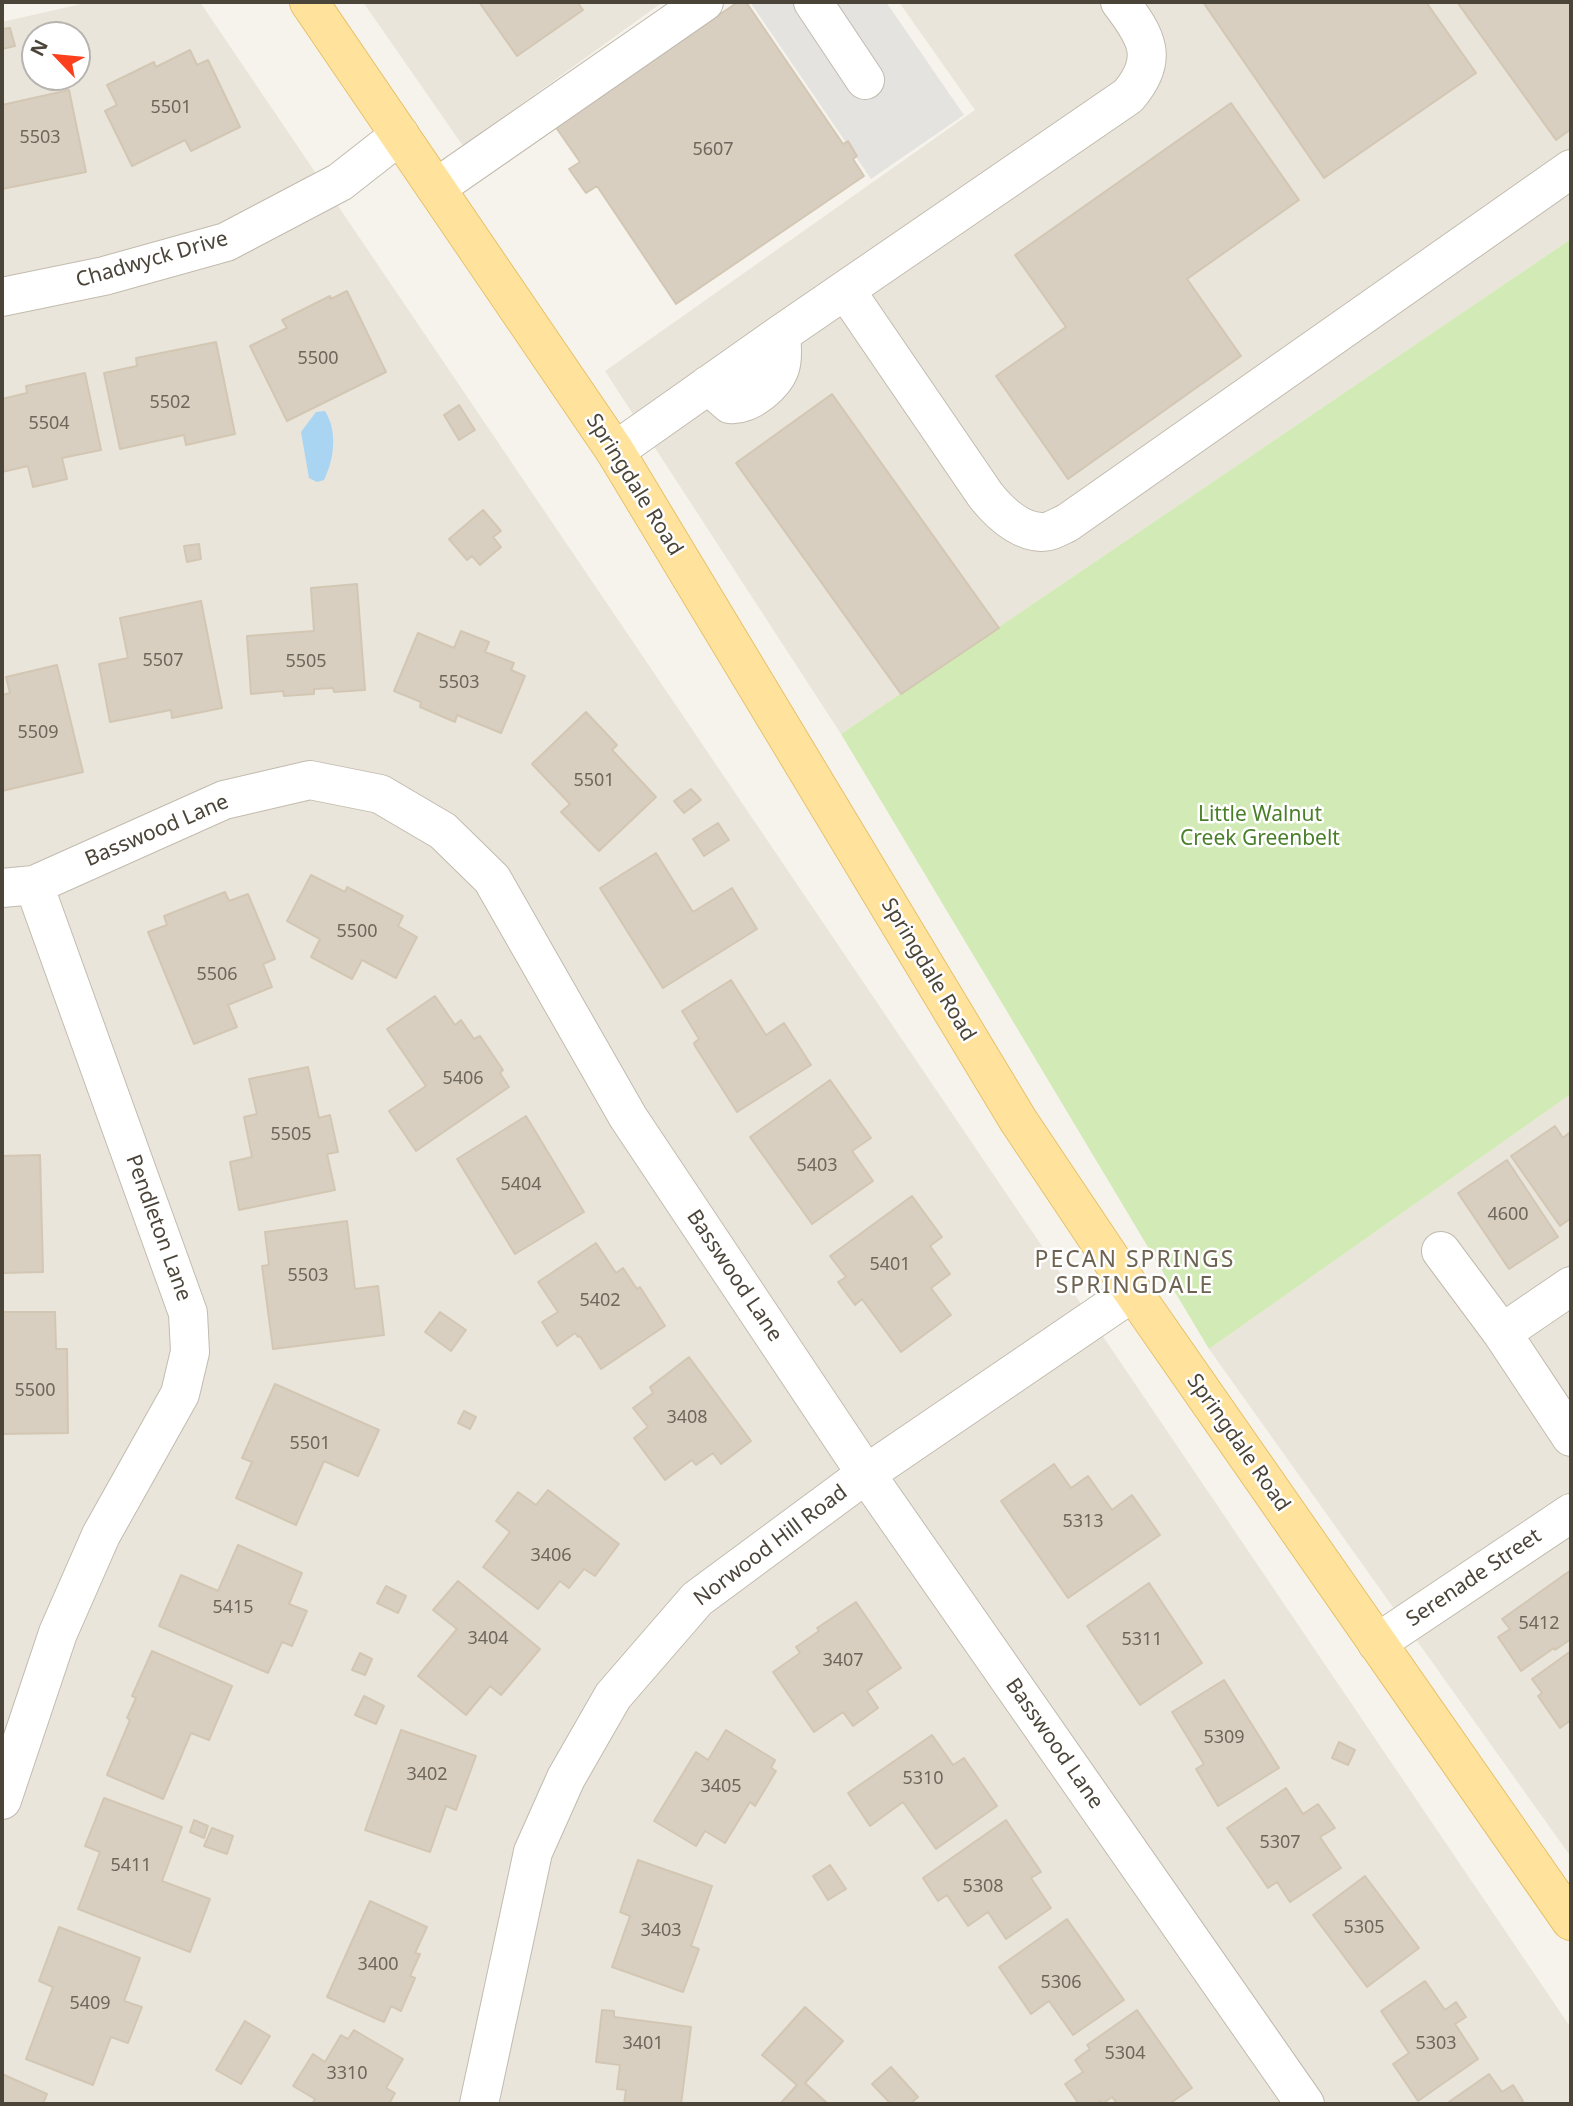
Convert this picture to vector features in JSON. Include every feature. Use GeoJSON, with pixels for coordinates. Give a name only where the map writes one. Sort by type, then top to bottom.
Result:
{"type":"FeatureCollection","features":[{"type":"Feature","properties":{"kind":"main road","name":"Springdale Road"},"geometry":{"type":"LineString","coordinates":[[309,2],[615,451],[1018,1120],[1133,1292],[1571,1921]]}},
{"type":"Feature","properties":{"kind":"street"},"geometry":{"type":"LineString","coordinates":[[436,188],[704,2]]}},
{"type":"Feature","properties":{"kind":"street"},"geometry":{"type":"LineString","coordinates":[[813,2],[865,80]]}},
{"type":"Feature","properties":{"kind":"street"},"geometry":{"type":"LineString","coordinates":[[615,451],[1128,96],[1141,82],[1149,58],[1142,35],[1121,2]]}},
{"type":"Feature","properties":{"kind":"street","name":"Chadwyck Drive"},"geometry":{"type":"LineString","coordinates":[[2,296],[104,276],[226,242],[340,182],[400,135]]}},
{"type":"Feature","properties":{"kind":"street"},"geometry":{"type":"LineString","coordinates":[[846,291],[1001,515],[1042,533],[1067,523],[1571,169]]}},
{"type":"Feature","properties":{"kind":"street","name":"Basswood Lane"},"geometry":{"type":"LineString","coordinates":[[18,886],[224,800],[310,780],[380,794],[443,831],[492,879],[628,1117],[866,1474],[1305,2104]]}},
{"type":"Feature","properties":{"kind":"street","name":"Pendleton Lane"},"geometry":{"type":"LineString","coordinates":[[2,1800],[58,1633],[100,1535],[180,1394],[190,1352],[188,1313],[18,886]]}},
{"type":"Feature","properties":{"kind":"street"},"geometry":{"type":"LineString","coordinates":[[1441,1251],[1502,1333],[1571,1437]]}},
{"type":"Feature","properties":{"kind":"street"},"geometry":{"type":"LineString","coordinates":[[1502,1333],[1571,1286]]}},
{"type":"Feature","properties":{"kind":"street","name":"Norwood Hill Road"},"geometry":{"type":"LineString","coordinates":[[479,2104],[533,1852],[566,1777],[613,1696],[697,1599],[866,1474],[1133,1292]]}},
{"type":"Feature","properties":{"kind":"street","name":"Serenade Street"},"geometry":{"type":"LineString","coordinates":[[1377,1643],[1571,1513]]}},
{"type":"Feature","properties":{"kind":"shaded area"},"geometry":{"type":"Polygon","coordinates":[[[90,2],[200,2],[1571,2028],[1571,2104],[2,2104],[2,22],[90,2]]]}},
{"type":"Feature","properties":{"kind":"shaded area"},"geometry":{"type":"Polygon","coordinates":[[[363,2],[663,2],[463,146],[363,2]]]}},
{"type":"Feature","properties":{"kind":"shaded area"},"geometry":{"type":"Polygon","coordinates":[[[750,2],[886,2],[964,115],[871,179],[750,2]]]}},
{"type":"Feature","properties":{"kind":"shaded area"},"geometry":{"type":"Polygon","coordinates":[[[899,2],[1571,2],[1571,239],[841,734],[605,371],[975,110],[899,2]]]}},
{"type":"Feature","properties":{"kind":"shaded area"},"geometry":{"type":"Polygon","coordinates":[[[1571,1094],[1571,1857],[1209,1349],[1571,1094]]]}},
{"type":"Feature","properties":{"kind":"green space","name":"Little Walnut Creek Greenbelt"},"geometry":{"type":"Polygon","coordinates":[[[1571,239],[1571,1094],[1209,1349],[841,734],[1571,239]]]}},
{"type":"Feature","properties":{"kind":"water"},"geometry":{"type":"Polygon","coordinates":[[[325,411],[332,428],[333,446],[324,480],[317,482],[309,478],[301,432],[316,412],[325,411]]]}},
{"type":"Feature","properties":{"kind":"building"},"geometry":{"type":"Polygon","coordinates":[[[479,2],[577,2],[583,10],[517,56],[479,2]]]}},
{"type":"Feature","properties":{"kind":"building"},"geometry":{"type":"Polygon","coordinates":[[[738,2],[746,2],[843,144],[848,141],[857,156],[853,159],[864,176],[676,304],[597,186],[586,193],[569,169],[580,162],[555,126],[738,2]]]}},
{"type":"Feature","properties":{"kind":"building"},"geometry":{"type":"Polygon","coordinates":[[[1203,2],[1426,2],[1476,73],[1324,178],[1203,2]]]}},
{"type":"Feature","properties":{"kind":"building"},"geometry":{"type":"Polygon","coordinates":[[[1457,2],[1571,2],[1571,129],[1556,140],[1457,2]]]}},
{"type":"Feature","properties":{"kind":"building"},"geometry":{"type":"Polygon","coordinates":[[[10,28],[15,46],[2,49],[2,29],[10,28]]]}},
{"type":"Feature","properties":{"kind":"building"},"geometry":{"type":"Polygon","coordinates":[[[190,50],[197,65],[208,60],[240,127],[191,151],[185,140],[132,166],[105,111],[117,105],[107,85],[154,62],[156,67],[190,50]]]}},
{"type":"Feature","properties":{"kind":"building"},"geometry":{"type":"Polygon","coordinates":[[[69,91],[86,172],[2,189],[2,105],[69,91]]]}},
{"type":"Feature","properties":{"kind":"building"},"geometry":{"type":"Polygon","coordinates":[[[1231,103],[1299,200],[1187,279],[1241,356],[1068,479],[996,376],[1066,327],[1015,255],[1231,103]]]}},
{"type":"Feature","properties":{"kind":"building"},"geometry":{"type":"Polygon","coordinates":[[[347,291],[386,372],[287,421],[250,346],[287,328],[282,320],[330,296],[331,299],[347,291]]]}},
{"type":"Feature","properties":{"kind":"building"},"geometry":{"type":"Polygon","coordinates":[[[216,342],[235,434],[186,445],[184,435],[120,449],[104,373],[137,366],[136,358],[216,342]]]}},
{"type":"Feature","properties":{"kind":"building"},"geometry":{"type":"Polygon","coordinates":[[[85,373],[101,450],[62,458],[67,479],[33,487],[28,466],[2,472],[2,399],[27,393],[26,386],[85,373]]]}},
{"type":"Feature","properties":{"kind":"building"},"geometry":{"type":"Polygon","coordinates":[[[832,394],[999,628],[901,694],[736,463],[832,394]]]}},
{"type":"Feature","properties":{"kind":"building"},"geometry":{"type":"Polygon","coordinates":[[[459,405],[475,430],[459,440],[444,415],[459,405]]]}},
{"type":"Feature","properties":{"kind":"building"},"geometry":{"type":"Polygon","coordinates":[[[483,510],[501,531],[493,537],[501,547],[480,565],[472,556],[467,560],[449,539],[483,510]]]}},
{"type":"Feature","properties":{"kind":"building"},"geometry":{"type":"Polygon","coordinates":[[[199,544],[201,559],[187,562],[184,546],[199,544]]]}},
{"type":"Feature","properties":{"kind":"building"},"geometry":{"type":"Polygon","coordinates":[[[357,584],[365,690],[334,692],[333,688],[314,689],[314,694],[284,696],[283,691],[251,694],[247,636],[314,631],[311,588],[357,584]]]}},
{"type":"Feature","properties":{"kind":"building"},"geometry":{"type":"Polygon","coordinates":[[[201,601],[222,708],[172,718],[171,710],[110,722],[99,664],[128,658],[120,618],[201,601]]]}},
{"type":"Feature","properties":{"kind":"building"},"geometry":{"type":"Polygon","coordinates":[[[461,631],[489,642],[485,652],[514,663],[511,670],[525,676],[501,733],[457,715],[455,722],[420,707],[421,702],[394,691],[418,633],[454,648],[461,631]]]}},
{"type":"Feature","properties":{"kind":"building"},"geometry":{"type":"Polygon","coordinates":[[[57,665],[83,772],[2,791],[2,695],[10,693],[6,677],[57,665]]]}},
{"type":"Feature","properties":{"kind":"building"},"geometry":{"type":"Polygon","coordinates":[[[586,712],[617,745],[612,750],[656,797],[599,851],[561,812],[570,804],[532,764],[586,712]]]}},
{"type":"Feature","properties":{"kind":"building"},"geometry":{"type":"Polygon","coordinates":[[[691,789],[701,800],[684,813],[674,801],[691,789]]]}},
{"type":"Feature","properties":{"kind":"building"},"geometry":{"type":"Polygon","coordinates":[[[718,823],[729,840],[704,856],[693,839],[718,823]]]}},
{"type":"Feature","properties":{"kind":"building"},"geometry":{"type":"Polygon","coordinates":[[[656,853],[693,912],[732,888],[757,929],[663,988],[600,888],[656,853]]]}},
{"type":"Feature","properties":{"kind":"building"},"geometry":{"type":"Polygon","coordinates":[[[311,875],[345,892],[347,887],[403,916],[398,926],[417,937],[396,978],[362,960],[352,979],[311,957],[320,939],[287,921],[311,875]]]}},
{"type":"Feature","properties":{"kind":"building"},"geometry":{"type":"Polygon","coordinates":[[[225,892],[229,901],[248,894],[275,959],[263,964],[272,987],[228,1005],[237,1027],[194,1044],[148,932],[167,925],[164,916],[225,892]]]}},
{"type":"Feature","properties":{"kind":"building"},"geometry":{"type":"Polygon","coordinates":[[[731,980],[766,1035],[784,1023],[811,1065],[737,1112],[695,1046],[694,1043],[699,1039],[682,1011],[731,980]]]}},
{"type":"Feature","properties":{"kind":"building"},"geometry":{"type":"Polygon","coordinates":[[[435,996],[455,1025],[461,1020],[474,1039],[480,1036],[503,1070],[500,1073],[509,1087],[416,1151],[389,1111],[426,1086],[387,1029],[435,996]]]}},
{"type":"Feature","properties":{"kind":"building"},"geometry":{"type":"Polygon","coordinates":[[[308,1067],[319,1118],[330,1115],[338,1152],[327,1154],[335,1190],[239,1210],[230,1162],[252,1157],[244,1117],[257,1114],[249,1079],[308,1067]]]}},
{"type":"Feature","properties":{"kind":"building"},"geometry":{"type":"Polygon","coordinates":[[[830,1080],[871,1138],[852,1151],[873,1181],[812,1224],[750,1137],[830,1080]]]}},
{"type":"Feature","properties":{"kind":"building"},"geometry":{"type":"Polygon","coordinates":[[[526,1116],[584,1212],[515,1254],[457,1159],[526,1116]]]}},
{"type":"Feature","properties":{"kind":"building"},"geometry":{"type":"Polygon","coordinates":[[[1555,1126],[1563,1138],[1569,1133],[1571,1137],[1571,1218],[1560,1226],[1511,1156],[1555,1126]]]}},
{"type":"Feature","properties":{"kind":"building"},"geometry":{"type":"Polygon","coordinates":[[[40,1155],[43,1272],[2,1273],[2,1156],[40,1155]]]}},
{"type":"Feature","properties":{"kind":"building"},"geometry":{"type":"Polygon","coordinates":[[[1507,1160],[1558,1237],[1509,1269],[1458,1193],[1507,1160]]]}},
{"type":"Feature","properties":{"kind":"building"},"geometry":{"type":"Polygon","coordinates":[[[912,1196],[942,1237],[930,1246],[950,1274],[931,1288],[951,1315],[901,1352],[862,1299],[855,1305],[838,1282],[846,1277],[830,1256],[912,1196]]]}},
{"type":"Feature","properties":{"kind":"building"},"geometry":{"type":"Polygon","coordinates":[[[347,1221],[355,1289],[378,1286],[384,1335],[273,1349],[262,1266],[269,1265],[265,1232],[347,1221]]]}},
{"type":"Feature","properties":{"kind":"building"},"geometry":{"type":"Polygon","coordinates":[[[596,1243],[616,1273],[623,1268],[637,1289],[640,1287],[665,1326],[601,1369],[580,1336],[575,1333],[557,1346],[542,1322],[558,1312],[538,1282],[596,1243]]]}},
{"type":"Feature","properties":{"kind":"building"},"geometry":{"type":"Polygon","coordinates":[[[2,1312],[55,1312],[56,1349],[67,1349],[68,1433],[2,1434],[2,1312]]]}},
{"type":"Feature","properties":{"kind":"building"},"geometry":{"type":"Polygon","coordinates":[[[440,1312],[466,1330],[451,1351],[425,1332],[440,1312]]]}},
{"type":"Feature","properties":{"kind":"building"},"geometry":{"type":"Polygon","coordinates":[[[689,1357],[751,1441],[721,1464],[713,1453],[696,1465],[692,1460],[665,1480],[634,1438],[648,1427],[633,1408],[653,1393],[650,1387],[689,1357]]]}},
{"type":"Feature","properties":{"kind":"building"},"geometry":{"type":"Polygon","coordinates":[[[275,1384],[379,1430],[358,1476],[324,1461],[296,1525],[236,1498],[252,1462],[242,1458],[275,1384]]]}},
{"type":"Feature","properties":{"kind":"building"},"geometry":{"type":"Polygon","coordinates":[[[464,1411],[476,1417],[470,1429],[458,1423],[464,1411]]]}},
{"type":"Feature","properties":{"kind":"building"},"geometry":{"type":"Polygon","coordinates":[[[1054,1464],[1071,1488],[1088,1476],[1112,1510],[1132,1495],[1160,1535],[1068,1598],[1001,1501],[1054,1464]]]}},
{"type":"Feature","properties":{"kind":"building"},"geometry":{"type":"Polygon","coordinates":[[[548,1490],[619,1544],[595,1576],[584,1569],[569,1588],[560,1581],[538,1609],[483,1567],[510,1532],[496,1521],[518,1492],[536,1505],[548,1490]]]}},
{"type":"Feature","properties":{"kind":"building"},"geometry":{"type":"Polygon","coordinates":[[[238,1545],[302,1573],[289,1604],[307,1611],[292,1646],[282,1642],[268,1673],[159,1626],[181,1575],[218,1591],[238,1545]]]}},
{"type":"Feature","properties":{"kind":"building"},"geometry":{"type":"Polygon","coordinates":[[[1571,1570],[1571,1639],[1521,1671],[1498,1637],[1510,1629],[1502,1619],[1571,1570]]]}},
{"type":"Feature","properties":{"kind":"building"},"geometry":{"type":"Polygon","coordinates":[[[458,1581],[540,1649],[501,1695],[490,1686],[466,1715],[418,1676],[457,1629],[433,1610],[458,1581]]]}},
{"type":"Feature","properties":{"kind":"building"},"geometry":{"type":"Polygon","coordinates":[[[1149,1583],[1202,1663],[1140,1705],[1087,1626],[1149,1583]]]}},
{"type":"Feature","properties":{"kind":"building"},"geometry":{"type":"Polygon","coordinates":[[[386,1586],[406,1596],[398,1613],[377,1603],[386,1586]]]}},
{"type":"Feature","properties":{"kind":"building"},"geometry":{"type":"Polygon","coordinates":[[[856,1602],[901,1668],[867,1691],[878,1708],[853,1726],[843,1712],[814,1732],[773,1672],[800,1653],[796,1647],[819,1631],[817,1628],[856,1602]]]}},
{"type":"Feature","properties":{"kind":"building"},"geometry":{"type":"Polygon","coordinates":[[[152,1651],[232,1686],[209,1740],[191,1733],[163,1799],[107,1775],[130,1720],[127,1718],[136,1698],[132,1696],[152,1651]]]}},
{"type":"Feature","properties":{"kind":"building"},"geometry":{"type":"Polygon","coordinates":[[[1571,1651],[1571,1720],[1560,1728],[1538,1696],[1542,1693],[1532,1679],[1571,1651]]]}},
{"type":"Feature","properties":{"kind":"building"},"geometry":{"type":"Polygon","coordinates":[[[360,1653],[372,1659],[365,1675],[352,1670],[360,1653]]]}},
{"type":"Feature","properties":{"kind":"building"},"geometry":{"type":"Polygon","coordinates":[[[1224,1680],[1279,1768],[1218,1806],[1196,1769],[1204,1764],[1172,1712],[1224,1680]]]}},
{"type":"Feature","properties":{"kind":"building"},"geometry":{"type":"Polygon","coordinates":[[[364,1696],[384,1706],[376,1724],[355,1715],[364,1696]]]}},
{"type":"Feature","properties":{"kind":"building"},"geometry":{"type":"Polygon","coordinates":[[[401,1730],[476,1756],[456,1810],[446,1806],[430,1852],[365,1830],[401,1730]]]}},
{"type":"Feature","properties":{"kind":"building"},"geometry":{"type":"Polygon","coordinates":[[[726,1730],[775,1760],[771,1768],[776,1771],[755,1806],[750,1802],[725,1843],[705,1831],[696,1846],[654,1821],[696,1752],[708,1760],[726,1730]]]}},
{"type":"Feature","properties":{"kind":"building"},"geometry":{"type":"Polygon","coordinates":[[[932,1735],[953,1765],[964,1758],[997,1806],[936,1849],[903,1802],[870,1826],[848,1793],[932,1735]]]}},
{"type":"Feature","properties":{"kind":"building"},"geometry":{"type":"Polygon","coordinates":[[[1339,1742],[1355,1750],[1348,1765],[1332,1758],[1339,1742]]]}},
{"type":"Feature","properties":{"kind":"building"},"geometry":{"type":"Polygon","coordinates":[[[1286,1788],[1303,1814],[1318,1804],[1335,1828],[1320,1837],[1341,1868],[1290,1902],[1277,1882],[1268,1888],[1227,1828],[1286,1788]]]}},
{"type":"Feature","properties":{"kind":"building"},"geometry":{"type":"Polygon","coordinates":[[[104,1798],[182,1827],[162,1881],[210,1899],[190,1952],[78,1909],[100,1852],[85,1846],[104,1798]]]}},
{"type":"Feature","properties":{"kind":"building"},"geometry":{"type":"Polygon","coordinates":[[[194,1820],[208,1826],[204,1838],[190,1832],[194,1820]]]}},
{"type":"Feature","properties":{"kind":"building"},"geometry":{"type":"Polygon","coordinates":[[[1006,1820],[1041,1872],[1031,1878],[1051,1908],[1006,1939],[988,1912],[968,1926],[947,1895],[938,1901],[923,1878],[1006,1820]]]}},
{"type":"Feature","properties":{"kind":"building"},"geometry":{"type":"Polygon","coordinates":[[[212,1828],[233,1836],[227,1854],[204,1846],[212,1828]]]}},
{"type":"Feature","properties":{"kind":"building"},"geometry":{"type":"Polygon","coordinates":[[[638,1860],[712,1886],[691,1946],[699,1949],[683,1992],[612,1967],[630,1916],[620,1912],[638,1860]]]}},
{"type":"Feature","properties":{"kind":"building"},"geometry":{"type":"Polygon","coordinates":[[[830,1865],[846,1889],[828,1900],[813,1876],[830,1865]]]}},
{"type":"Feature","properties":{"kind":"building"},"geometry":{"type":"Polygon","coordinates":[[[1365,1876],[1419,1948],[1367,1987],[1313,1915],[1365,1876]]]}},
{"type":"Feature","properties":{"kind":"building"},"geometry":{"type":"Polygon","coordinates":[[[370,1901],[427,1927],[415,1953],[420,1954],[410,1976],[415,1978],[401,2011],[391,2006],[384,2022],[327,1997],[370,1901]]]}},
{"type":"Feature","properties":{"kind":"building"},"geometry":{"type":"Polygon","coordinates":[[[1067,1919],[1124,2000],[1073,2035],[1049,2001],[1031,2014],[999,1967],[1067,1919]]]}},
{"type":"Feature","properties":{"kind":"building"},"geometry":{"type":"Polygon","coordinates":[[[59,1927],[140,1958],[124,2001],[142,2007],[128,2043],[111,2037],[93,2085],[26,2059],[53,1987],[39,1981],[59,1927]]]}},
{"type":"Feature","properties":{"kind":"building"},"geometry":{"type":"Polygon","coordinates":[[[1425,1981],[1445,2010],[1456,2002],[1466,2017],[1455,2024],[1478,2059],[1418,2101],[1393,2064],[1409,2053],[1381,2011],[1425,1981]]]}},
{"type":"Feature","properties":{"kind":"building"},"geometry":{"type":"Polygon","coordinates":[[[805,2007],[843,2041],[805,2083],[827,2103],[780,2104],[797,2085],[762,2055],[805,2007]]]}},
{"type":"Feature","properties":{"kind":"building"},"geometry":{"type":"Polygon","coordinates":[[[602,2010],[614,2011],[614,2017],[691,2027],[681,2104],[624,2104],[626,2090],[617,2089],[620,2065],[596,2062],[602,2010]]]}},
{"type":"Feature","properties":{"kind":"building"},"geometry":{"type":"Polygon","coordinates":[[[1137,2010],[1192,2088],[1169,2104],[1118,2104],[1112,2097],[1102,2104],[1101,2101],[1096,2104],[1079,2104],[1065,2084],[1083,2072],[1075,2060],[1090,2049],[1087,2045],[1137,2010]]]}},
{"type":"Feature","properties":{"kind":"building"},"geometry":{"type":"Polygon","coordinates":[[[245,2021],[270,2036],[241,2084],[216,2070],[245,2021]]]}},
{"type":"Feature","properties":{"kind":"building"},"geometry":{"type":"Polygon","coordinates":[[[354,2030],[403,2059],[386,2088],[395,2093],[389,2104],[312,2104],[315,2099],[293,2086],[313,2054],[325,2062],[341,2035],[348,2039],[354,2030]]]}},
{"type":"Feature","properties":{"kind":"building"},"geometry":{"type":"Polygon","coordinates":[[[891,2067],[918,2097],[910,2104],[891,2104],[872,2084],[891,2067]]]}},
{"type":"Feature","properties":{"kind":"building"},"geometry":{"type":"Polygon","coordinates":[[[2,2074],[47,2094],[43,2104],[2,2104],[2,2074]]]}},
{"type":"Feature","properties":{"kind":"building"},"geometry":{"type":"Polygon","coordinates":[[[1489,2074],[1502,2092],[1513,2085],[1523,2101],[1518,2104],[1446,2104],[1489,2074]]]}},
{"type":"Feature","properties":{"kind":"district","name":"PECAN SPRINGS SPRINGDALE"},"geometry":{"type":"Point","coordinates":[1135,1273]}}]}
